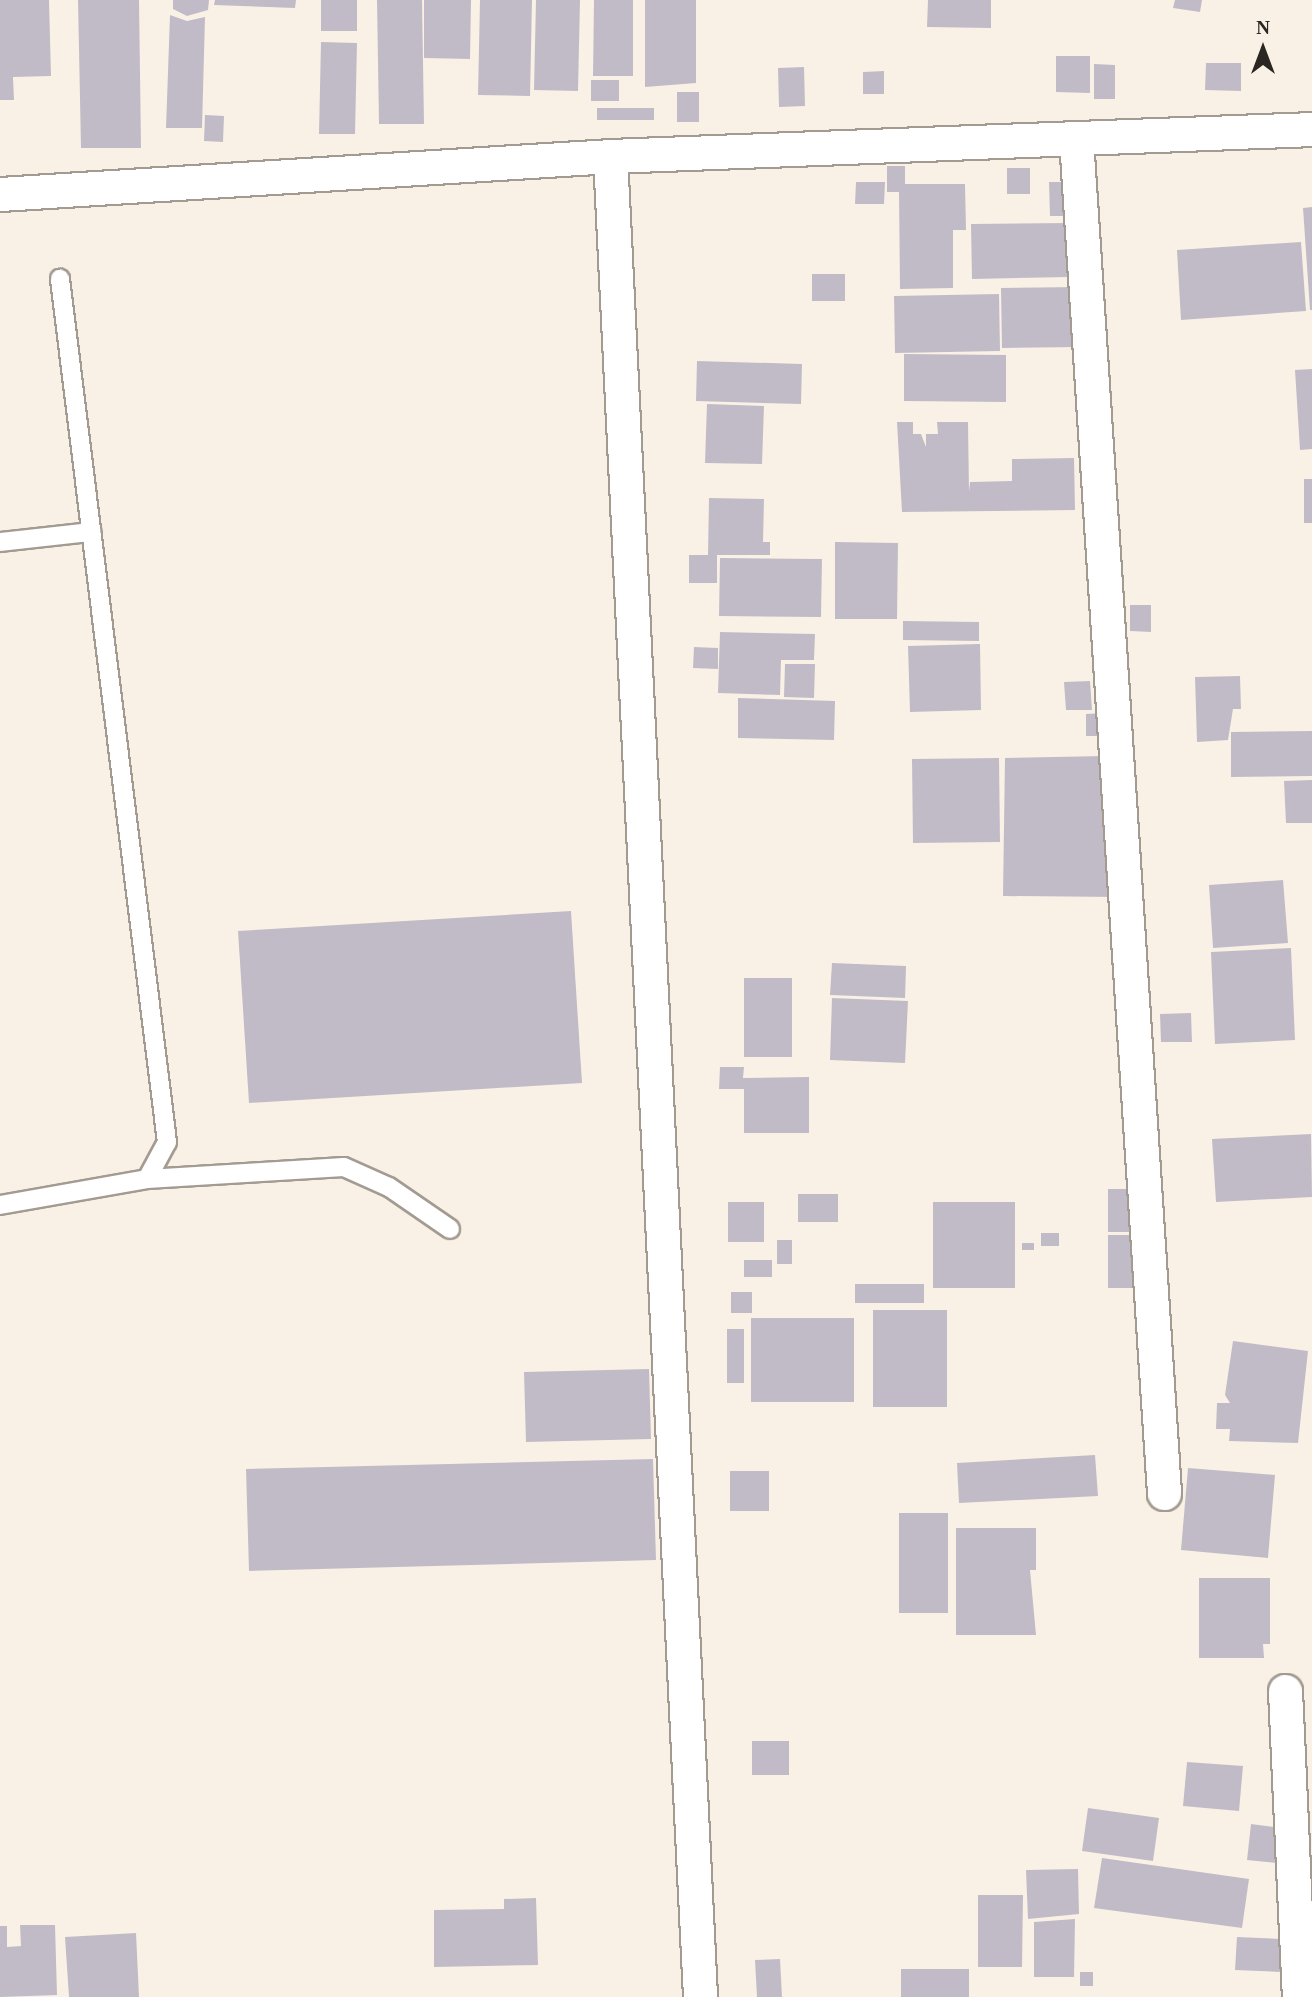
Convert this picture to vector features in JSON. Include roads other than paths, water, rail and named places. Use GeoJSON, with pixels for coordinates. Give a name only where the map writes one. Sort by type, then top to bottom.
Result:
{"type":"FeatureCollection","features":[{"type":"Feature","properties":{"kind":"street"},"geometry":{"type":"LineString","coordinates":[[0,194],[610,156],[1312,129]]}},
{"type":"Feature","properties":{"kind":"street"},"geometry":{"type":"LineString","coordinates":[[1076,139],[1164,1493]]}},
{"type":"Feature","properties":{"kind":"street"},"geometry":{"type":"LineString","coordinates":[[610,156],[700,1997]]}},
{"type":"Feature","properties":{"kind":"street"},"geometry":{"type":"LineString","coordinates":[[1284,1691],[1299,1997]]}},
{"type":"Feature","properties":{"kind":"lane"},"geometry":{"type":"LineString","coordinates":[[60,279],[167,1142],[147,1179]]}},
{"type":"Feature","properties":{"kind":"lane"},"geometry":{"type":"LineString","coordinates":[[0,542],[91,532]]}},
{"type":"Feature","properties":{"kind":"lane"},"geometry":{"type":"LineString","coordinates":[[0,1205],[147,1179],[344,1167],[388,1186],[450,1229]]}}]}
